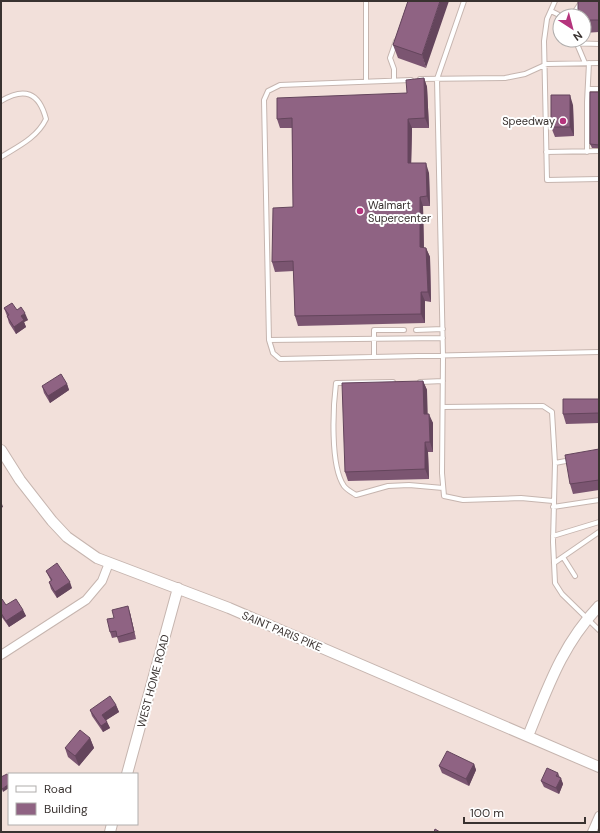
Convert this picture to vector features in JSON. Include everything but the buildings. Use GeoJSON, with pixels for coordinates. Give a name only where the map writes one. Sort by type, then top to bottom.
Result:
{"type":"FeatureCollection","features":[{"type":"Feature","properties":{"kind":"street","name":"SAINT PARIS PIKE"},"geometry":{"type":"LineString","coordinates":[[1,450],[28,490],[52,521],[82,548],[109,564],[178,588],[368,666],[599,767]]}},
{"type":"Feature","properties":{"kind":"street"},"geometry":{"type":"LineString","coordinates":[[1,655],[86,600],[102,581],[109,564]]}},
{"type":"Feature","properties":{"kind":"street","name":"WEST HOME ROAD"},"geometry":{"type":"LineString","coordinates":[[127,773],[178,588]]}},
{"type":"Feature","properties":{"kind":"street"},"geometry":{"type":"LineString","coordinates":[[528,736],[551,679],[567,646],[587,619],[599,606]]}},
{"type":"Feature","properties":{"kind":"street"},"geometry":{"type":"LineString","coordinates":[[592,832],[599,816]]}},
{"type":"Feature","properties":{"kind":"lane"},"geometry":{"type":"LineString","coordinates":[[366,1],[366,80]]}},
{"type":"Feature","properties":{"kind":"lane"},"geometry":{"type":"LineString","coordinates":[[464,1],[437,79],[443,329],[444,496],[463,500],[521,498],[554,501]]}},
{"type":"Feature","properties":{"kind":"lane"},"geometry":{"type":"LineString","coordinates":[[555,1],[547,19],[544,41],[547,180],[599,179]]}},
{"type":"Feature","properties":{"kind":"lane"},"geometry":{"type":"LineString","coordinates":[[394,80],[394,69],[390,58],[397,36]]}},
{"type":"Feature","properties":{"kind":"lane"},"geometry":{"type":"LineString","coordinates":[[579,48],[587,63],[589,102],[589,138],[587,152]]}},
{"type":"Feature","properties":{"kind":"lane"},"geometry":{"type":"LineString","coordinates":[[599,63],[547,64],[525,74],[505,78],[366,80],[280,85],[268,91],[264,100],[269,340],[273,353],[280,359],[599,352]]}},
{"type":"Feature","properties":{"kind":"lane"},"geometry":{"type":"LineString","coordinates":[[588,89],[599,89]]}},
{"type":"Feature","properties":{"kind":"lane"},"geometry":{"type":"LineString","coordinates":[[1,101],[18,93],[26,92],[31,94],[41,107],[46,120],[39,131],[1,157]]}},
{"type":"Feature","properties":{"kind":"lane"},"geometry":{"type":"LineString","coordinates":[[546,152],[599,151]]}},
{"type":"Feature","properties":{"kind":"lane"},"geometry":{"type":"LineString","coordinates":[[416,330],[443,329]]}},
{"type":"Feature","properties":{"kind":"lane"},"geometry":{"type":"LineString","coordinates":[[374,357],[374,330],[404,330]]}},
{"type":"Feature","properties":{"kind":"lane"},"geometry":{"type":"LineString","coordinates":[[269,340],[443,338]]}},
{"type":"Feature","properties":{"kind":"lane"},"geometry":{"type":"LineString","coordinates":[[415,382],[443,381]]}},
{"type":"Feature","properties":{"kind":"lane"},"geometry":{"type":"LineString","coordinates":[[401,382],[336,383],[334,404],[336,467],[344,487],[356,496],[388,486],[409,485],[443,488]]}},
{"type":"Feature","properties":{"kind":"lane"},"geometry":{"type":"LineString","coordinates":[[443,407],[543,406],[549,408],[552,412],[555,463],[553,507],[555,583],[562,594],[599,630]]}},
{"type":"Feature","properties":{"kind":"lane"},"geometry":{"type":"LineString","coordinates":[[555,463],[578,459]]}},
{"type":"Feature","properties":{"kind":"lane"},"geometry":{"type":"LineString","coordinates":[[553,507],[599,500]]}},
{"type":"Feature","properties":{"kind":"lane"},"geometry":{"type":"LineString","coordinates":[[553,536],[598,524]]}},
{"type":"Feature","properties":{"kind":"lane"},"geometry":{"type":"LineString","coordinates":[[554,563],[599,532]]}},
{"type":"Feature","properties":{"kind":"lane"},"geometry":{"type":"LineString","coordinates":[[563,557],[575,576]]}},
{"type":"Feature","properties":{"kind":"place","name":"Speedway"},"geometry":{"type":"Point","coordinates":[563,121]}},
{"type":"Feature","properties":{"kind":"place","name":"Walmart Supercenter"},"geometry":{"type":"Point","coordinates":[360,211]}}]}
